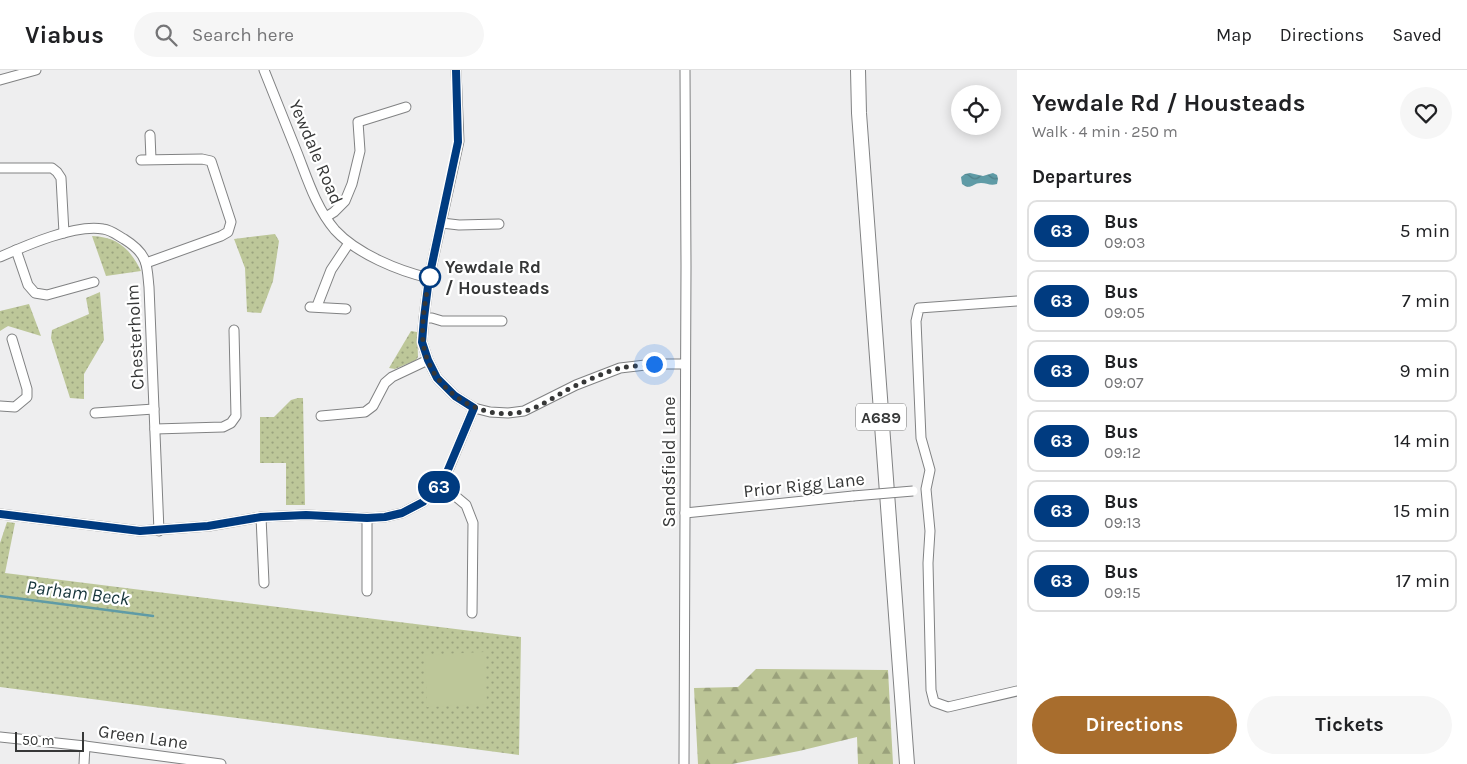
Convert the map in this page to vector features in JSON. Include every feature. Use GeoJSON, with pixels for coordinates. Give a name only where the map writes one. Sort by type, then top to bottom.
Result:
{"type":"FeatureCollection","features":[{"type":"Feature","properties":{"kind":"highway","name":"A689"},"geometry":{"type":"LineString","coordinates":[[858,70],[859,113],[907,764]]}},
{"type":"Feature","properties":{"kind":"street"},"geometry":{"type":"LineString","coordinates":[[0,80],[36,70]]}},
{"type":"Feature","properties":{"kind":"street","name":"Yewdale Road"},"geometry":{"type":"LineString","coordinates":[[264,70],[313,195],[335,230],[349,243],[388,264],[409,273],[429,278]]}},
{"type":"Feature","properties":{"kind":"street"},"geometry":{"type":"LineString","coordinates":[[456,70],[458,142],[429,278],[422,342],[437,378],[455,396],[474,408],[490,412],[508,413],[524,411],[576,386],[620,368],[654,364],[685,364]]}},
{"type":"Feature","properties":{"kind":"street","name":"Sandsfield Lane"},"geometry":{"type":"LineString","coordinates":[[684,70],[684,764]]}},
{"type":"Feature","properties":{"kind":"street"},"geometry":{"type":"LineString","coordinates":[[326,217],[345,201],[352,184],[360,151],[358,122],[406,107]]}},
{"type":"Feature","properties":{"kind":"street"},"geometry":{"type":"LineString","coordinates":[[150,135],[151,159]]}},
{"type":"Feature","properties":{"kind":"street","name":"Chesterholm"},"geometry":{"type":"LineString","coordinates":[[141,160],[202,159],[210,162],[231,222],[228,232],[221,236],[146,262]]}},
{"type":"Feature","properties":{"kind":"street"},"geometry":{"type":"LineString","coordinates":[[0,168],[52,168],[58,172],[61,178],[64,233]]}},
{"type":"Feature","properties":{"kind":"street"},"geometry":{"type":"LineString","coordinates":[[442,223],[459,225],[499,224]]}},
{"type":"Feature","properties":{"kind":"street","name":"Chesterholm"},"geometry":{"type":"LineString","coordinates":[[0,257],[79,229],[105,229],[130,243],[143,256],[146,262],[149,287],[159,531]]}},
{"type":"Feature","properties":{"kind":"street"},"geometry":{"type":"LineString","coordinates":[[346,309],[314,306],[331,270],[349,243]]}},
{"type":"Feature","properties":{"kind":"street"},"geometry":{"type":"LineString","coordinates":[[16,250],[28,285],[36,293],[47,296],[94,282]]}},
{"type":"Feature","properties":{"kind":"street"},"geometry":{"type":"LineString","coordinates":[[1017,301],[919,308],[916,321],[921,438],[930,470],[926,489],[930,531],[928,563],[931,690],[934,702],[948,707],[1017,691]]}},
{"type":"Feature","properties":{"kind":"street"},"geometry":{"type":"LineString","coordinates":[[424,318],[442,321],[502,321]]}},
{"type":"Feature","properties":{"kind":"street"},"geometry":{"type":"LineString","coordinates":[[155,429],[222,427],[231,423],[236,416],[234,330]]}},
{"type":"Feature","properties":{"kind":"street"},"geometry":{"type":"LineString","coordinates":[[0,406],[15,407],[27,397],[27,389],[12,339]]}},
{"type":"Feature","properties":{"kind":"street"},"geometry":{"type":"LineString","coordinates":[[320,416],[365,412],[373,406],[385,383],[392,377],[428,360]]}},
{"type":"Feature","properties":{"kind":"street"},"geometry":{"type":"LineString","coordinates":[[0,514],[140,531],[208,526],[261,517],[306,515],[385,517],[402,513],[423,502],[442,484],[474,408]]}},
{"type":"Feature","properties":{"kind":"street","name":"Chesterholm"},"geometry":{"type":"LineString","coordinates":[[95,413],[154,410]]}},
{"type":"Feature","properties":{"kind":"street"},"geometry":{"type":"LineString","coordinates":[[442,484],[466,504],[473,523],[472,613]]}},
{"type":"Feature","properties":{"kind":"street","name":"Prior Rigg Lane"},"geometry":{"type":"LineString","coordinates":[[685,513],[926,489]]}},
{"type":"Feature","properties":{"kind":"street"},"geometry":{"type":"LineString","coordinates":[[261,517],[264,583]]}},
{"type":"Feature","properties":{"kind":"street"},"geometry":{"type":"LineString","coordinates":[[367,518],[367,591]]}},
{"type":"Feature","properties":{"kind":"street","name":"Green Lane"},"geometry":{"type":"LineString","coordinates":[[0,737],[221,764]]}},
{"type":"Feature","properties":{"kind":"street"},"geometry":{"type":"LineString","coordinates":[[84,746],[84,764]]}},
{"type":"Feature","properties":{"kind":"green space"},"geometry":{"type":"Polygon","coordinates":[[[275,234],[279,241],[273,281],[261,313],[247,312],[245,268],[234,239],[275,234]]]}},
{"type":"Feature","properties":{"kind":"green space"},"geometry":{"type":"Polygon","coordinates":[[[92,236],[109,239],[122,246],[132,256],[141,271],[106,276],[92,236]]]}},
{"type":"Feature","properties":{"kind":"green space"},"geometry":{"type":"Polygon","coordinates":[[[100,292],[104,340],[84,374],[84,399],[70,398],[51,338],[52,330],[89,314],[86,298],[100,292]]]}},
{"type":"Feature","properties":{"kind":"green space"},"geometry":{"type":"Polygon","coordinates":[[[29,304],[41,336],[8,326],[0,331],[0,311],[29,304]]]}},
{"type":"Feature","properties":{"kind":"green space"},"geometry":{"type":"Polygon","coordinates":[[[411,331],[417,332],[418,357],[416,360],[395,369],[389,368],[411,331]]]}},
{"type":"Feature","properties":{"kind":"green space"},"geometry":{"type":"Polygon","coordinates":[[[303,398],[305,505],[286,505],[286,463],[260,463],[260,417],[274,417],[291,400],[303,398]]]}},
{"type":"Feature","properties":{"kind":"green space"},"geometry":{"type":"Polygon","coordinates":[[[7,522],[15,523],[5,573],[521,637],[519,755],[0,687],[0,543],[7,522]]]}},
{"type":"Feature","properties":{"kind":"green space"},"geometry":{"type":"Polygon","coordinates":[[[484,652],[487,704],[427,707],[425,655],[484,652]]]}},
{"type":"Feature","properties":{"kind":"green space"},"geometry":{"type":"Polygon","coordinates":[[[756,669],[888,670],[893,764],[858,764],[857,737],[732,764],[698,764],[694,688],[738,687],[756,669]]]}},
{"type":"Feature","properties":{"kind":"water"},"geometry":{"type":"Polygon","coordinates":[[[970,173],[983,176],[993,173],[997,175],[997,184],[981,183],[970,187],[965,186],[962,184],[961,177],[970,173]]]}},
{"type":"Feature","properties":{"kind":"waterway","name":"Parham Beck"},"geometry":{"type":"LineString","coordinates":[[0,596],[153,616]]}},
{"type":"Feature","properties":{"kind":"bus line","name":"63"},"geometry":{"type":"LineString","coordinates":[[0,514],[140,531],[208,526],[261,517],[306,515],[385,517],[402,513],[423,502],[442,484],[474,408],[455,396],[437,378],[422,342],[429,278],[458,142],[456,70]]}},
{"type":"Feature","properties":{"kind":"place","name":"Yewdale Rd / Housteads"},"geometry":{"type":"Point","coordinates":[430,277]}},
{"type":"Feature","properties":{"kind":"route"},"geometry":{"type":"LineString","coordinates":[[430,277],[422,342],[428,360],[437,378],[455,396],[474,408],[490,412],[508,413],[524,411],[576,386],[620,368],[654,364]]}}]}
